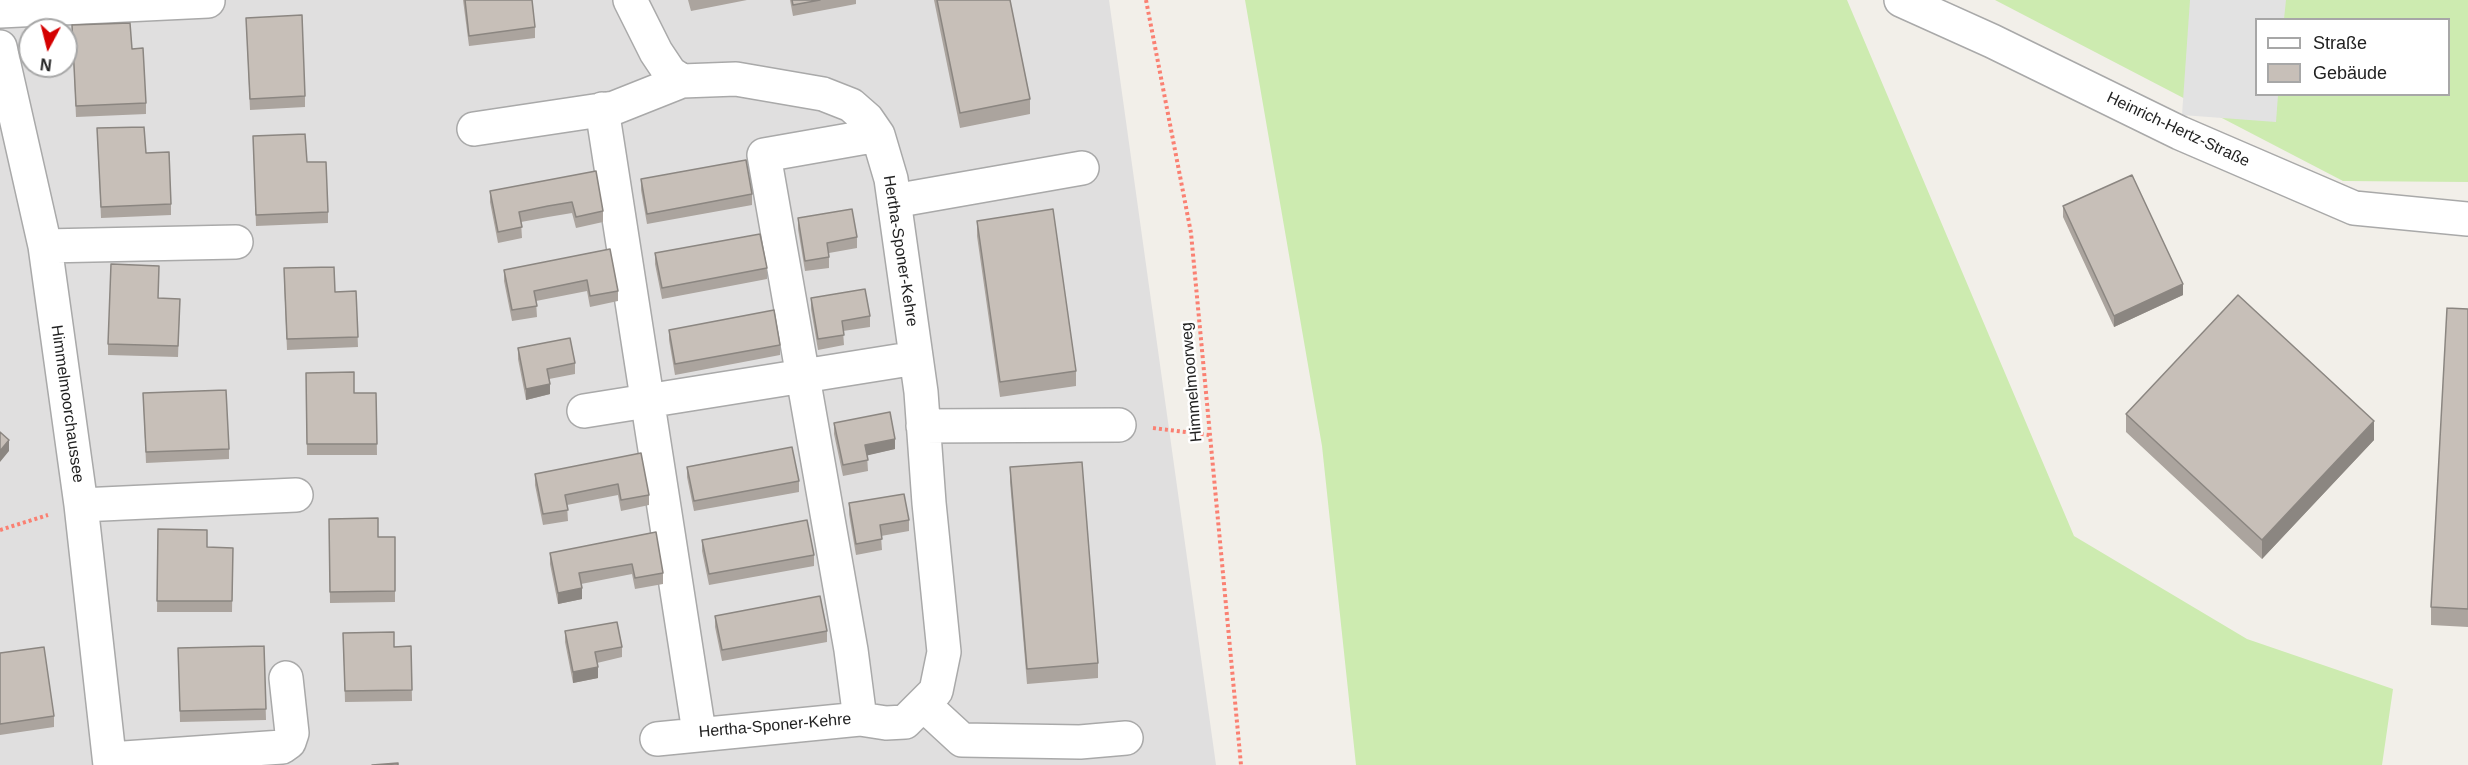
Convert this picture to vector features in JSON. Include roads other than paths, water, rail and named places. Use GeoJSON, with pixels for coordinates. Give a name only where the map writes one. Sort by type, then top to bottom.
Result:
{"type":"FeatureCollection","features":[{"type":"Feature","properties":{"kind":"street"},"geometry":{"type":"LineString","coordinates":[[630,0],[656,52],[670,73],[682,81]]}},
{"type":"Feature","properties":{"kind":"street","name":"Heinrich-Hertz-Straße"},"geometry":{"type":"LineString","coordinates":[[1901,0],[1992,41],[2180,133],[2354,208],[2468,219]]}},
{"type":"Feature","properties":{"kind":"street"},"geometry":{"type":"LineString","coordinates":[[0,11],[208,1]]}},
{"type":"Feature","properties":{"kind":"street","name":"Himmelmoorchaussee"},"geometry":{"type":"LineString","coordinates":[[0,47],[45,246],[81,506],[110,762]]}},
{"type":"Feature","properties":{"kind":"street","name":"Hertha-Sponer-Kehre"},"geometry":{"type":"LineString","coordinates":[[474,129],[614,108],[682,81],[736,79],[823,94],[851,105],[867,119],[878,135],[894,201],[916,358],[944,652],[936,691],[904,722],[886,723],[860,719],[699,732],[657,739]]}},
{"type":"Feature","properties":{"kind":"street"},"geometry":{"type":"LineString","coordinates":[[602,109],[699,732]]}},
{"type":"Feature","properties":{"kind":"street"},"geometry":{"type":"LineString","coordinates":[[860,719],[851,650],[764,155],[878,135]]}},
{"type":"Feature","properties":{"kind":"street"},"geometry":{"type":"LineString","coordinates":[[894,201],[1082,168]]}},
{"type":"Feature","properties":{"kind":"street"},"geometry":{"type":"LineString","coordinates":[[45,246],[236,242]]}},
{"type":"Feature","properties":{"kind":"street"},"geometry":{"type":"LineString","coordinates":[[584,411],[647,399],[916,358]]}},
{"type":"Feature","properties":{"kind":"street"},"geometry":{"type":"LineString","coordinates":[[923,426],[1119,425]]}},
{"type":"Feature","properties":{"kind":"street"},"geometry":{"type":"LineString","coordinates":[[81,506],[296,495]]}},
{"type":"Feature","properties":{"kind":"street"},"geometry":{"type":"LineString","coordinates":[[110,762],[282,747],[289,742],[292,733],[286,678]]}},
{"type":"Feature","properties":{"kind":"street"},"geometry":{"type":"LineString","coordinates":[[924,705],[962,740],[1080,742],[1126,738]]}}]}
